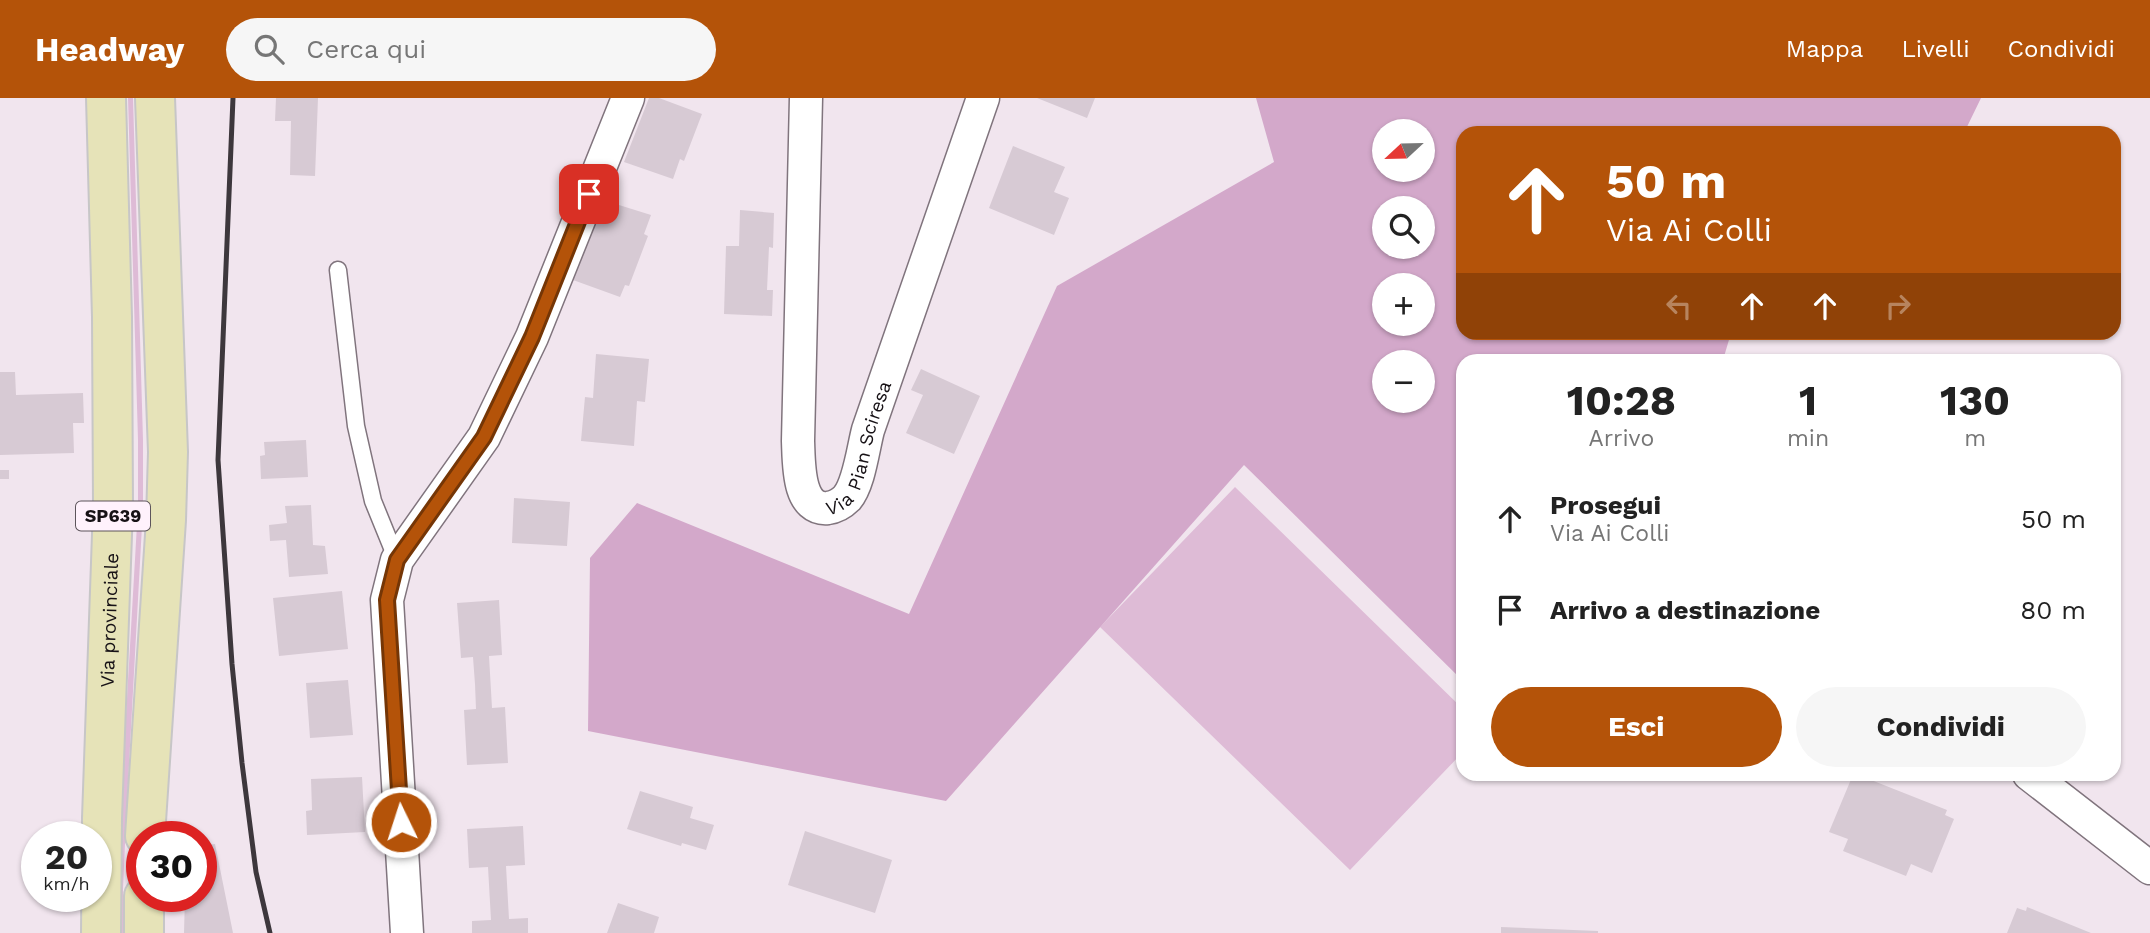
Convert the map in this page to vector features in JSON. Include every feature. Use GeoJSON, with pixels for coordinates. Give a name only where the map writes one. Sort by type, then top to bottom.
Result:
{"type":"FeatureCollection","features":[{"type":"Feature","properties":{"kind":"main road","name":"Via provinciale"},"geometry":{"type":"LineString","coordinates":[[101,933],[102,818],[113,506],[112,317],[106,98]]}},
{"type":"Feature","properties":{"kind":"main road","name":"SP639"},"geometry":{"type":"LineString","coordinates":[[146,821],[168,452],[155,98]]}},
{"type":"Feature","properties":{"kind":"main road"},"geometry":{"type":"LineString","coordinates":[[144,912],[144,933]]}},
{"type":"Feature","properties":{"kind":"street"},"geometry":{"type":"LineString","coordinates":[[407,933],[387,600],[397,560],[484,437],[532,337],[628,98]]}},
{"type":"Feature","properties":{"kind":"street","name":"Via Pian Sciresa"},"geometry":{"type":"LineString","coordinates":[[806,98],[798,441],[800,479],[807,500],[822,509],[836,507],[848,497],[855,483],[868,430],[983,98]]}},
{"type":"Feature","properties":{"kind":"street"},"geometry":{"type":"LineString","coordinates":[[2038,781],[2150,868]]}},
{"type":"Feature","properties":{"kind":"lane"},"geometry":{"type":"LineString","coordinates":[[338,270],[356,426],[373,501],[397,560]]}},
{"type":"Feature","properties":{"kind":"shaded area"},"geometry":{"type":"Polygon","coordinates":[[[128,98],[133,98],[143,507],[126,820],[124,933],[119,933],[120,820],[138,507],[128,98]]]}},
{"type":"Feature","properties":{"kind":"shaded area"},"geometry":{"type":"Polygon","coordinates":[[[1256,98],[1981,98],[1967,126],[1456,126],[1456,340],[1729,340],[1725,354],[1456,354],[1456,674],[1244,465],[946,801],[588,731],[590,558],[637,503],[909,614],[1057,286],[1274,162],[1256,98]]]}},
{"type":"Feature","properties":{"kind":"shaded area"},"geometry":{"type":"Polygon","coordinates":[[[1235,487],[1456,702],[1456,759],[1350,870],[1100,627],[1235,487]]]}},
{"type":"Feature","properties":{"kind":"building"},"geometry":{"type":"Polygon","coordinates":[[[276,98],[318,98],[315,176],[290,175],[291,121],[275,121],[276,98]]]}},
{"type":"Feature","properties":{"kind":"building"},"geometry":{"type":"Polygon","coordinates":[[[649,98],[659,98],[702,114],[684,161],[680,159],[673,179],[624,162],[649,98]]]}},
{"type":"Feature","properties":{"kind":"building"},"geometry":{"type":"Polygon","coordinates":[[[1037,98],[1095,98],[1087,118],[1037,98]]]}},
{"type":"Feature","properties":{"kind":"building"},"geometry":{"type":"Polygon","coordinates":[[[1013,146],[1065,167],[1054,192],[1069,198],[1054,235],[989,208],[1013,146]]]}},
{"type":"Feature","properties":{"kind":"building"},"geometry":{"type":"Polygon","coordinates":[[[603,200],[651,215],[644,234],[648,236],[629,286],[625,285],[620,297],[573,280],[603,200]]]}},
{"type":"Feature","properties":{"kind":"building"},"geometry":{"type":"Polygon","coordinates":[[[740,210],[774,213],[773,248],[769,247],[767,290],[773,290],[772,316],[724,314],[726,246],[739,246],[740,210]]]}},
{"type":"Feature","properties":{"kind":"building"},"geometry":{"type":"Polygon","coordinates":[[[596,354],[649,359],[645,402],[637,401],[634,446],[581,441],[585,397],[593,398],[596,354]]]}},
{"type":"Feature","properties":{"kind":"building"},"geometry":{"type":"Polygon","coordinates":[[[921,369],[980,396],[954,454],[906,433],[923,395],[911,390],[921,369]]]}},
{"type":"Feature","properties":{"kind":"building"},"geometry":{"type":"Polygon","coordinates":[[[0,372],[15,372],[16,395],[83,393],[84,423],[73,423],[74,453],[0,455],[0,372]]]}},
{"type":"Feature","properties":{"kind":"building"},"geometry":{"type":"Polygon","coordinates":[[[306,440],[308,477],[261,479],[260,456],[265,455],[264,442],[306,440]]]}},
{"type":"Feature","properties":{"kind":"building"},"geometry":{"type":"Polygon","coordinates":[[[0,470],[9,470],[9,479],[0,479],[0,470]]]}},
{"type":"Feature","properties":{"kind":"building"},"geometry":{"type":"Polygon","coordinates":[[[514,498],[570,502],[567,546],[512,543],[514,498]]]}},
{"type":"Feature","properties":{"kind":"building"},"geometry":{"type":"Polygon","coordinates":[[[311,505],[313,545],[325,546],[328,574],[289,577],[286,540],[270,541],[269,525],[287,523],[285,506],[311,505]]]}},
{"type":"Feature","properties":{"kind":"building"},"geometry":{"type":"Polygon","coordinates":[[[342,591],[348,649],[279,656],[273,598],[342,591]]]}},
{"type":"Feature","properties":{"kind":"building"},"geometry":{"type":"Polygon","coordinates":[[[499,600],[502,655],[489,656],[492,708],[505,707],[508,763],[467,765],[464,710],[476,709],[475,684],[473,657],[461,658],[457,603],[499,600]]]}},
{"type":"Feature","properties":{"kind":"building"},"geometry":{"type":"Polygon","coordinates":[[[348,680],[353,735],[310,738],[306,683],[348,680]]]}},
{"type":"Feature","properties":{"kind":"building"},"geometry":{"type":"Polygon","coordinates":[[[362,777],[365,832],[307,835],[306,811],[312,810],[311,779],[362,777]]]}},
{"type":"Feature","properties":{"kind":"building"},"geometry":{"type":"Polygon","coordinates":[[[1850,781],[1874,781],[1947,810],[1945,815],[1954,819],[1932,873],[1911,864],[1906,876],[1843,851],[1848,839],[1829,832],[1850,781]]]}},
{"type":"Feature","properties":{"kind":"building"},"geometry":{"type":"Polygon","coordinates":[[[640,791],[693,807],[690,818],[714,825],[706,850],[682,843],[681,846],[627,829],[640,791]]]}},
{"type":"Feature","properties":{"kind":"building"},"geometry":{"type":"Polygon","coordinates":[[[523,826],[525,865],[506,866],[509,919],[528,918],[528,933],[472,933],[472,921],[491,920],[488,867],[469,868],[467,829],[523,826]]]}},
{"type":"Feature","properties":{"kind":"building"},"geometry":{"type":"Polygon","coordinates":[[[805,831],[892,860],[875,913],[788,885],[805,831]]]}},
{"type":"Feature","properties":{"kind":"building"},"geometry":{"type":"Polygon","coordinates":[[[217,854],[233,933],[184,933],[185,912],[217,912],[217,854]]]}},
{"type":"Feature","properties":{"kind":"building"},"geometry":{"type":"Polygon","coordinates":[[[618,903],[659,917],[654,933],[607,933],[618,903]]]}},
{"type":"Feature","properties":{"kind":"building"},"geometry":{"type":"Polygon","coordinates":[[[2027,907],[2091,933],[2007,933],[2017,908],[2026,911],[2027,907]]]}},
{"type":"Feature","properties":{"kind":"building"},"geometry":{"type":"Polygon","coordinates":[[[1501,927],[1598,931],[1598,933],[1501,933],[1501,927]]]}},
{"type":"Feature","properties":{"kind":"railway"},"geometry":{"type":"LineString","coordinates":[[233,98],[218,460],[232,664],[242,763],[256,872],[270,933]]}},
{"type":"Feature","properties":{"kind":"route"},"geometry":{"type":"LineString","coordinates":[[401,822],[387,600],[391,578],[397,560],[484,437],[532,337],[589,194]]}}]}
